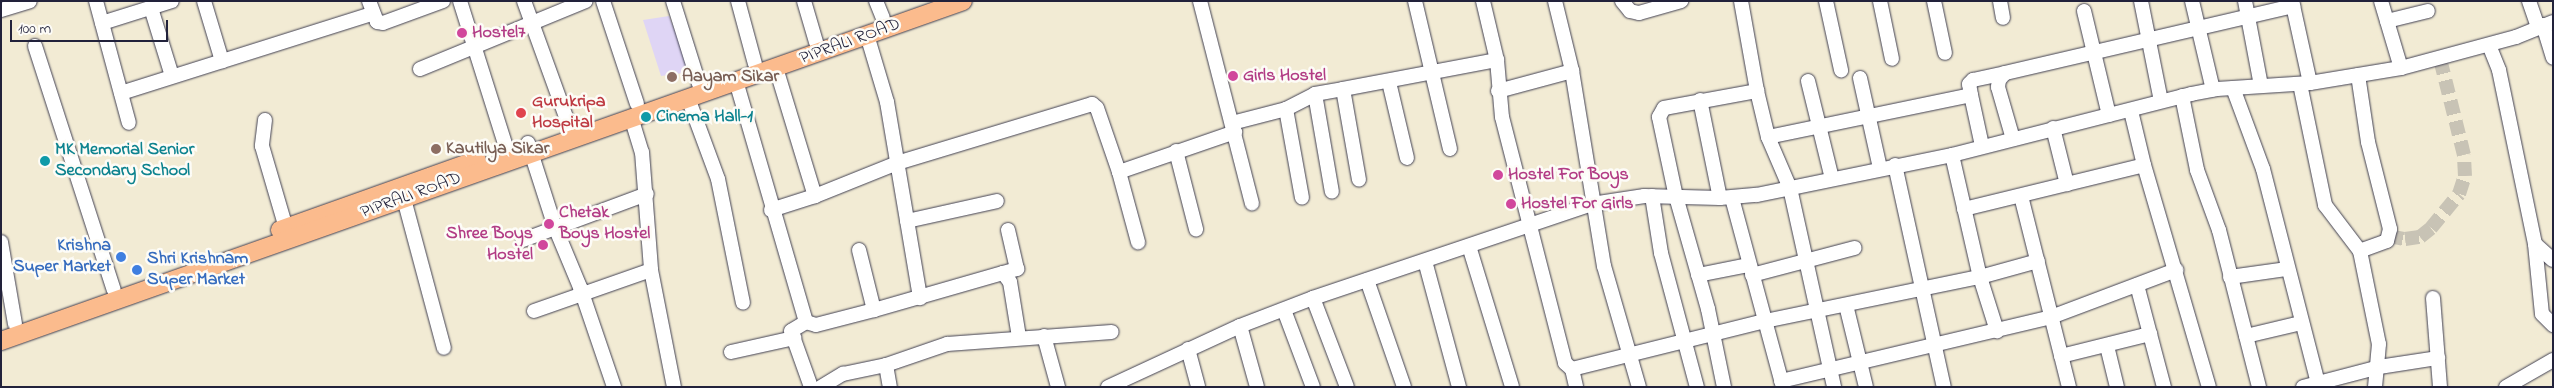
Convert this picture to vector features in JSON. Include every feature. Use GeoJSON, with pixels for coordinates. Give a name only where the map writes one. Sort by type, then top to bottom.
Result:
{"type":"FeatureCollection","features":[{"type":"Feature","properties":{"kind":"main road"},"geometry":{"type":"LineString","coordinates":[[8,326],[507,150],[530,148],[570,128],[634,110],[699,84],[930,1]]}},
{"type":"Feature","properties":{"kind":"main road","name":"PIPRALI ROAD"},"geometry":{"type":"LineString","coordinates":[[1,341],[404,199],[530,148],[634,110],[688,98],[963,1]]}},
{"type":"Feature","properties":{"kind":"street"},"geometry":{"type":"LineString","coordinates":[[1,10],[30,1]]}},
{"type":"Feature","properties":{"kind":"street"},"geometry":{"type":"LineString","coordinates":[[96,1],[129,123]]}},
{"type":"Feature","properties":{"kind":"street"},"geometry":{"type":"LineString","coordinates":[[102,23],[172,1]]}},
{"type":"Feature","properties":{"kind":"street"},"geometry":{"type":"LineString","coordinates":[[204,1],[222,61]]}},
{"type":"Feature","properties":{"kind":"street"},"geometry":{"type":"LineString","coordinates":[[121,93],[222,61],[370,7],[377,22],[383,24],[443,1]]}},
{"type":"Feature","properties":{"kind":"street"},"geometry":{"type":"LineString","coordinates":[[460,1],[507,150]]}},
{"type":"Feature","properties":{"kind":"street"},"geometry":{"type":"LineString","coordinates":[[524,1],[570,128]]}},
{"type":"Feature","properties":{"kind":"street"},"geometry":{"type":"LineString","coordinates":[[420,69],[476,48],[586,1]]}},
{"type":"Feature","properties":{"kind":"street"},"geometry":{"type":"LineString","coordinates":[[603,1],[634,110],[642,152],[648,194],[651,270],[674,387]]}},
{"type":"Feature","properties":{"kind":"street"},"geometry":{"type":"LineString","coordinates":[[673,1],[699,84]]}},
{"type":"Feature","properties":{"kind":"street"},"geometry":{"type":"LineString","coordinates":[[738,1],[755,64]]}},
{"type":"Feature","properties":{"kind":"street"},"geometry":{"type":"LineString","coordinates":[[804,1],[816,42]]}},
{"type":"Feature","properties":{"kind":"street"},"geometry":{"type":"LineString","coordinates":[[876,1],[883,18]]}},
{"type":"Feature","properties":{"kind":"street"},"geometry":{"type":"LineString","coordinates":[[1200,1],[1252,203]]}},
{"type":"Feature","properties":{"kind":"street"},"geometry":{"type":"LineString","coordinates":[[1415,1],[1417,21],[1433,70],[1450,149]]}},
{"type":"Feature","properties":{"kind":"street"},"geometry":{"type":"LineString","coordinates":[[1483,1],[1497,60],[1498,91],[1565,363],[1572,369],[1576,387]]}},
{"type":"Feature","properties":{"kind":"street"},"geometry":{"type":"LineString","coordinates":[[1554,1],[1572,71],[1592,204],[1604,266],[1632,354],[1639,387]]}},
{"type":"Feature","properties":{"kind":"street"},"geometry":{"type":"LineString","coordinates":[[1622,1],[1630,11],[1639,13],[1681,1]]}},
{"type":"Feature","properties":{"kind":"street"},"geometry":{"type":"LineString","coordinates":[[1741,1],[1756,91],[1768,137],[1790,188],[1834,387]]}},
{"type":"Feature","properties":{"kind":"street"},"geometry":{"type":"LineString","coordinates":[[1826,1],[1841,70]]}},
{"type":"Feature","properties":{"kind":"street"},"geometry":{"type":"LineString","coordinates":[[1880,1],[1892,59]]}},
{"type":"Feature","properties":{"kind":"street"},"geometry":{"type":"LineString","coordinates":[[1934,1],[1945,53]]}},
{"type":"Feature","properties":{"kind":"street"},"geometry":{"type":"LineString","coordinates":[[2000,1],[2003,18]]}},
{"type":"Feature","properties":{"kind":"street"},"geometry":{"type":"LineString","coordinates":[[2141,1],[2161,101]]}},
{"type":"Feature","properties":{"kind":"street"},"geometry":{"type":"LineString","coordinates":[[2192,1],[2212,90]]}},
{"type":"Feature","properties":{"kind":"street"},"geometry":{"type":"LineString","coordinates":[[2245,1],[2260,86]]}},
{"type":"Feature","properties":{"kind":"street"},"geometry":{"type":"LineString","coordinates":[[2381,1],[2401,68]]}},
{"type":"Feature","properties":{"kind":"street"},"geometry":{"type":"LineString","coordinates":[[2529,1],[2544,24],[2553,56]]}},
{"type":"Feature","properties":{"kind":"street"},"geometry":{"type":"LineString","coordinates":[[1982,146],[1969,84],[1973,80],[2248,16],[2292,3],[2325,205],[2360,251],[2376,316],[2379,367],[2376,387]]}},
{"type":"Feature","properties":{"kind":"street"},"geometry":{"type":"LineString","coordinates":[[151,8],[172,76]]}},
{"type":"Feature","properties":{"kind":"street"},"geometry":{"type":"LineString","coordinates":[[2084,10],[2109,114]]}},
{"type":"Feature","properties":{"kind":"street"},"geometry":{"type":"LineString","coordinates":[[2387,21],[2428,11]]}},
{"type":"Feature","properties":{"kind":"street"},"geometry":{"type":"LineString","coordinates":[[1108,387],[1141,380],[1188,349],[1240,326],[1313,298],[1592,204],[1626,197],[1726,198],[1790,188],[1880,168],[1952,155],[2109,114],[2131,111],[2161,101],[2212,90],[2305,84],[2401,68],[2490,45],[2544,24]]}},
{"type":"Feature","properties":{"kind":"street"},"geometry":{"type":"LineString","coordinates":[[868,35],[887,102],[920,298]]}},
{"type":"Feature","properties":{"kind":"street"},"geometry":{"type":"LineString","coordinates":[[2490,45],[2499,70],[2536,244],[2542,314],[2553,325]]}},
{"type":"Feature","properties":{"kind":"street"},"geometry":{"type":"LineString","coordinates":[[35,46],[114,290]]}},
{"type":"Feature","properties":{"kind":"street"},"geometry":{"type":"LineString","coordinates":[[1119,172],[1286,109],[1315,94],[1388,82],[1433,70],[1497,60]]}},
{"type":"Feature","properties":{"kind":"street"},"geometry":{"type":"LineString","coordinates":[[776,68],[815,196]]}},
{"type":"Feature","properties":{"kind":"street"},"geometry":{"type":"LineString","coordinates":[[1498,91],[1572,71]]}},
{"type":"Feature","properties":{"kind":"street"},"geometry":{"type":"LineString","coordinates":[[2005,73],[1999,80],[1998,87],[2013,139]]}},
{"type":"Feature","properties":{"kind":"street"},"geometry":{"type":"LineString","coordinates":[[2358,75],[2368,142],[2390,229],[2387,241],[2360,251]]}},
{"type":"Feature","properties":{"kind":"street"},"geometry":{"type":"LineString","coordinates":[[1860,78],[1870,114],[1880,168]]}},
{"type":"Feature","properties":{"kind":"street"},"geometry":{"type":"LineString","coordinates":[[736,81],[771,210],[806,322]]}},
{"type":"Feature","properties":{"kind":"street"},"geometry":{"type":"LineString","coordinates":[[1808,81],[1832,179]]}},
{"type":"Feature","properties":{"kind":"street"},"geometry":{"type":"LineString","coordinates":[[1388,82],[1407,158]]}},
{"type":"Feature","properties":{"kind":"street"},"geometry":{"type":"LineString","coordinates":[[2234,88],[2262,169],[2318,384]]}},
{"type":"Feature","properties":{"kind":"street"},"geometry":{"type":"LineString","coordinates":[[1342,89],[1359,180]]}},
{"type":"Feature","properties":{"kind":"street"},"geometry":{"type":"LineString","coordinates":[[1724,387],[1714,334],[1676,197],[1659,117],[1660,110],[1700,100],[1756,91]]}},
{"type":"Feature","properties":{"kind":"street"},"geometry":{"type":"LineString","coordinates":[[1315,94],[1332,192]]}},
{"type":"Feature","properties":{"kind":"street"},"geometry":{"type":"LineString","coordinates":[[1768,137],[1870,114],[1971,95]]}},
{"type":"Feature","properties":{"kind":"street"},"geometry":{"type":"LineString","coordinates":[[2182,96],[2197,170],[2219,230],[2259,387]]}},
{"type":"Feature","properties":{"kind":"street"},"geometry":{"type":"LineString","coordinates":[[688,98],[718,179],[743,303]]}},
{"type":"Feature","properties":{"kind":"street"},"geometry":{"type":"LineString","coordinates":[[1700,100],[1726,198],[1751,270],[1782,384],[1831,370],[1997,332],[2051,317],[2176,270]]}},
{"type":"Feature","properties":{"kind":"street"},"geometry":{"type":"LineString","coordinates":[[771,210],[815,196],[897,163],[1088,104],[1097,108],[1119,172],[1138,242]]}},
{"type":"Feature","properties":{"kind":"street"},"geometry":{"type":"LineString","coordinates":[[1286,109],[1302,198]]}},
{"type":"Feature","properties":{"kind":"street"},"geometry":{"type":"LineString","coordinates":[[2131,111],[2144,165],[2209,387]]}},
{"type":"Feature","properties":{"kind":"street"},"geometry":{"type":"LineString","coordinates":[[265,120],[262,146],[286,228]]}},
{"type":"Feature","properties":{"kind":"street"},"geometry":{"type":"LineString","coordinates":[[2053,128],[2067,184]]}},
{"type":"Feature","properties":{"kind":"street"},"geometry":{"type":"LineString","coordinates":[[530,148],[555,227],[582,292],[614,387]]}},
{"type":"Feature","properties":{"kind":"street"},"geometry":{"type":"LineString","coordinates":[[1176,151],[1196,230]]}},
{"type":"Feature","properties":{"kind":"street"},"geometry":{"type":"LineString","coordinates":[[1952,155],[1980,277],[1997,332]]}},
{"type":"Feature","properties":{"kind":"street"},"geometry":{"type":"LineString","coordinates":[[1895,165],[1944,387]]}},
{"type":"Feature","properties":{"kind":"street"},"geometry":{"type":"LineString","coordinates":[[1964,209],[2144,165]]}},
{"type":"Feature","properties":{"kind":"street"},"geometry":{"type":"LineString","coordinates":[[523,240],[648,194]]}},
{"type":"Feature","properties":{"kind":"street"},"geometry":{"type":"LineString","coordinates":[[1652,196],[1661,253],[1686,340],[1696,387]]}},
{"type":"Feature","properties":{"kind":"street"},"geometry":{"type":"LineString","coordinates":[[2021,196],[2069,387]]}},
{"type":"Feature","properties":{"kind":"street"},"geometry":{"type":"LineString","coordinates":[[404,199],[444,348]]}},
{"type":"Feature","properties":{"kind":"street"},"geometry":{"type":"LineString","coordinates":[[907,221],[996,201]]}},
{"type":"Feature","properties":{"kind":"street"},"geometry":{"type":"LineString","coordinates":[[811,387],[791,329],[806,322],[816,324],[920,298],[1017,269],[1008,230]]}},
{"type":"Feature","properties":{"kind":"street"},"geometry":{"type":"LineString","coordinates":[[1,242],[8,326]]}},
{"type":"Feature","properties":{"kind":"street"},"geometry":{"type":"LineString","coordinates":[[2536,244],[2553,260]]}},
{"type":"Feature","properties":{"kind":"street"},"geometry":{"type":"LineString","coordinates":[[1470,246],[1512,387]]}},
{"type":"Feature","properties":{"kind":"street"},"geometry":{"type":"LineString","coordinates":[[1698,275],[1751,270],[1807,261],[1854,248]]}},
{"type":"Feature","properties":{"kind":"street"},"geometry":{"type":"LineString","coordinates":[[859,250],[874,310]]}},
{"type":"Feature","properties":{"kind":"street"},"geometry":{"type":"LineString","coordinates":[[1424,261],[1459,387]]}},
{"type":"Feature","properties":{"kind":"street"},"geometry":{"type":"LineString","coordinates":[[1572,369],[1765,321],[1817,312],[1921,288],[1980,277],[2038,261]]}},
{"type":"Feature","properties":{"kind":"street"},"geometry":{"type":"LineString","coordinates":[[2230,277],[2287,269]]}},
{"type":"Feature","properties":{"kind":"street"},"geometry":{"type":"LineString","coordinates":[[534,311],[582,292],[651,270]]}},
{"type":"Feature","properties":{"kind":"street"},"geometry":{"type":"LineString","coordinates":[[1003,273],[1010,282],[1019,337]]}},
{"type":"Feature","properties":{"kind":"street"},"geometry":{"type":"LineString","coordinates":[[1367,280],[1404,387]]}},
{"type":"Feature","properties":{"kind":"street"},"geometry":{"type":"LineString","coordinates":[[2136,286],[2164,387]]}},
{"type":"Feature","properties":{"kind":"street"},"geometry":{"type":"LineString","coordinates":[[1313,298],[1347,387]]}},
{"type":"Feature","properties":{"kind":"street"},"geometry":{"type":"LineString","coordinates":[[2433,298],[2440,387]]}},
{"type":"Feature","properties":{"kind":"street"},"geometry":{"type":"LineString","coordinates":[[1846,305],[1866,387]]}},
{"type":"Feature","properties":{"kind":"street"},"geometry":{"type":"LineString","coordinates":[[1284,310],[1313,387]]}},
{"type":"Feature","properties":{"kind":"street"},"geometry":{"type":"LineString","coordinates":[[2246,336],[2301,323]]}},
{"type":"Feature","properties":{"kind":"street"},"geometry":{"type":"LineString","coordinates":[[1240,326],[1257,387]]}},
{"type":"Feature","properties":{"kind":"street"},"geometry":{"type":"LineString","coordinates":[[821,387],[843,374],[886,365],[947,344],[1019,337],[1112,332]]}},
{"type":"Feature","properties":{"kind":"street"},"geometry":{"type":"LineString","coordinates":[[2061,356],[2150,334]]}},
{"type":"Feature","properties":{"kind":"street"},"geometry":{"type":"LineString","coordinates":[[1044,336],[1058,387]]}},
{"type":"Feature","properties":{"kind":"street"},"geometry":{"type":"LineString","coordinates":[[731,352],[794,338]]}},
{"type":"Feature","properties":{"kind":"street"},"geometry":{"type":"LineString","coordinates":[[2107,346],[2117,387]]}},
{"type":"Feature","properties":{"kind":"street"},"geometry":{"type":"LineString","coordinates":[[1188,349],[1198,387]]}},
{"type":"Feature","properties":{"kind":"street"},"geometry":{"type":"LineString","coordinates":[[2302,387],[2379,367],[2438,358]]}},
{"type":"Feature","properties":{"kind":"street"},"geometry":{"type":"LineString","coordinates":[[2506,387],[2553,360]]}},
{"type":"Feature","properties":{"kind":"street"},"geometry":{"type":"LineString","coordinates":[[886,365],[890,387]]}},
{"type":"Feature","properties":{"kind":"shaded area"},"geometry":{"type":"Polygon","coordinates":[[[669,16],[691,72],[661,76],[643,20],[669,16]]]}},
{"type":"Feature","properties":{"kind":"tunnel"},"geometry":{"type":"LineString","coordinates":[[2389,236],[2405,239],[2420,237],[2431,228],[2459,194],[2465,176],[2464,155],[2440,59]]}},
{"type":"Feature","properties":{"kind":"place","name":"Hostel7"},"geometry":{"type":"Point","coordinates":[462,33]}},
{"type":"Feature","properties":{"kind":"place","name":"Girls Hostel"},"geometry":{"type":"Point","coordinates":[1233,76]}},
{"type":"Feature","properties":{"kind":"place","name":"Aayam Sikar"},"geometry":{"type":"Point","coordinates":[672,77]}},
{"type":"Feature","properties":{"kind":"place","name":"Gurukripa Hospital"},"geometry":{"type":"Point","coordinates":[521,113]}},
{"type":"Feature","properties":{"kind":"place","name":"Cinema Hall-1"},"geometry":{"type":"Point","coordinates":[646,117]}},
{"type":"Feature","properties":{"kind":"place","name":"Kautilya Sikar"},"geometry":{"type":"Point","coordinates":[436,149]}},
{"type":"Feature","properties":{"kind":"place","name":"MK Memorial Senior Secondary School"},"geometry":{"type":"Point","coordinates":[45,161]}},
{"type":"Feature","properties":{"kind":"place","name":"Hostel For Boys"},"geometry":{"type":"Point","coordinates":[1498,175]}},
{"type":"Feature","properties":{"kind":"place","name":"Hostel For Girls"},"geometry":{"type":"Point","coordinates":[1511,204]}},
{"type":"Feature","properties":{"kind":"place","name":"Chetak Boys Hostel"},"geometry":{"type":"Point","coordinates":[549,224]}},
{"type":"Feature","properties":{"kind":"place","name":"Shree Boys Hostel"},"geometry":{"type":"Point","coordinates":[543,245]}},
{"type":"Feature","properties":{"kind":"place","name":"Krishna Super Market"},"geometry":{"type":"Point","coordinates":[121,257]}},
{"type":"Feature","properties":{"kind":"place","name":"Shri Krishnam Super Market"},"geometry":{"type":"Point","coordinates":[137,270]}}]}
